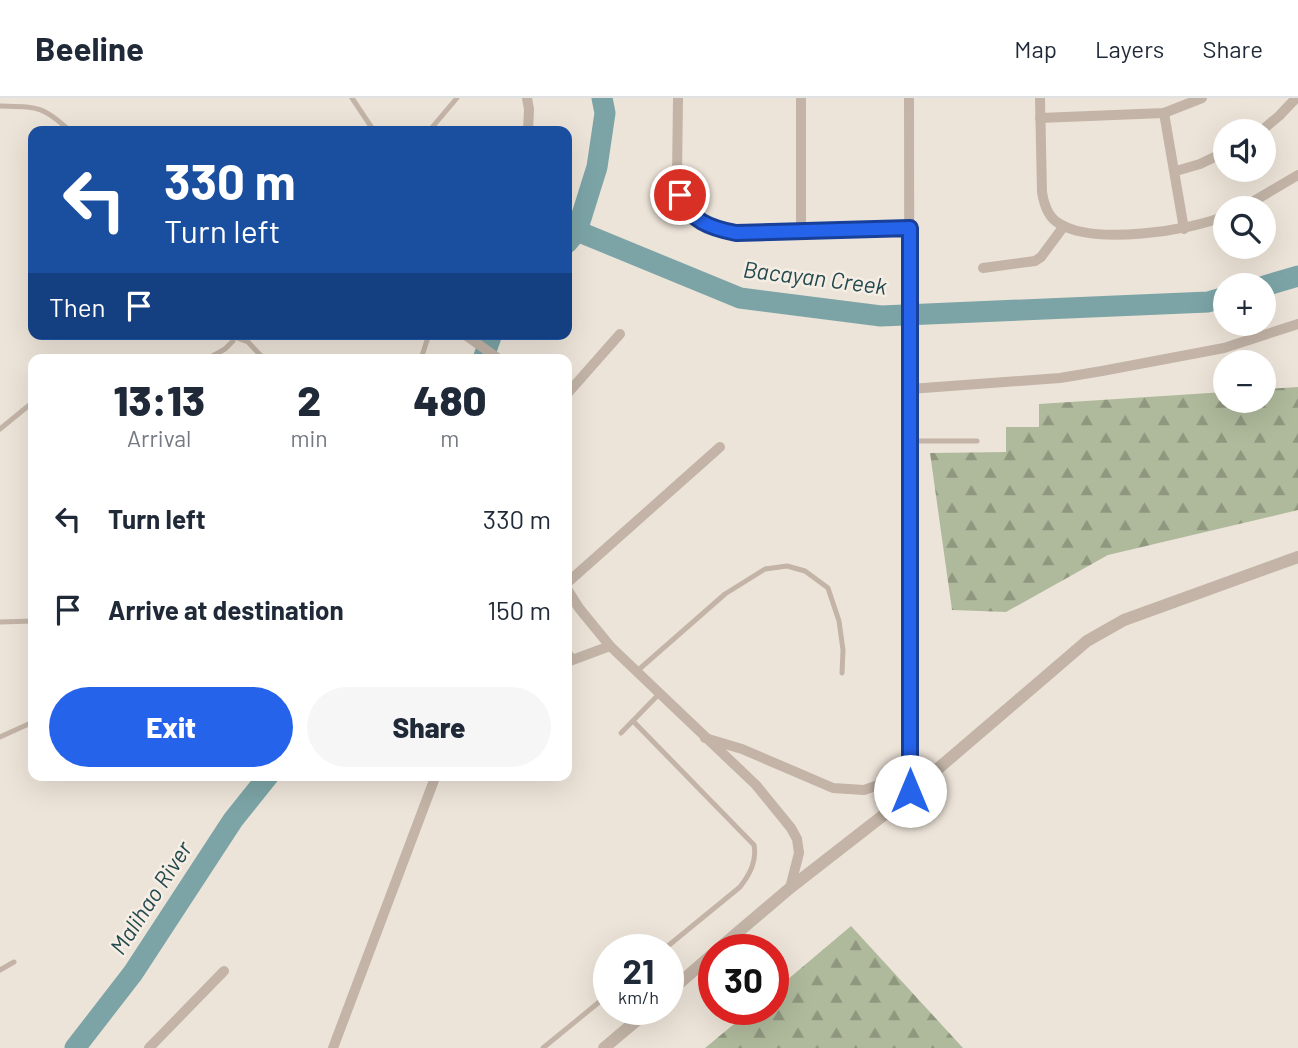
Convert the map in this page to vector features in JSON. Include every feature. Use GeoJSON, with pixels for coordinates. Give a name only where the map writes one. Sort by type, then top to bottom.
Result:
{"type":"FeatureCollection","features":[{"type":"Feature","properties":{"kind":"street"},"geometry":{"type":"LineString","coordinates":[[527,98],[528,126]]}},
{"type":"Feature","properties":{"kind":"street"},"geometry":{"type":"LineString","coordinates":[[678,98],[677,177],[684,206],[691,215],[717,230],[736,233],[802,233],[910,228]]}},
{"type":"Feature","properties":{"kind":"street"},"geometry":{"type":"LineString","coordinates":[[801,98],[802,233]]}},
{"type":"Feature","properties":{"kind":"street"},"geometry":{"type":"LineString","coordinates":[[909,98],[910,791]]}},
{"type":"Feature","properties":{"kind":"street"},"geometry":{"type":"LineString","coordinates":[[1040,98],[1044,204],[1058,224],[1090,233],[1112,235],[1184,229],[1213,220]]}},
{"type":"Feature","properties":{"kind":"street"},"geometry":{"type":"LineString","coordinates":[[1040,118],[1164,113],[1202,98]]}},
{"type":"Feature","properties":{"kind":"street"},"geometry":{"type":"LineString","coordinates":[[1275,119],[1296,98]]}},
{"type":"Feature","properties":{"kind":"street"},"geometry":{"type":"LineString","coordinates":[[1164,113],[1184,229]]}},
{"type":"Feature","properties":{"kind":"street"},"geometry":{"type":"LineString","coordinates":[[1176,171],[1213,158]]}},
{"type":"Feature","properties":{"kind":"street"},"geometry":{"type":"LineString","coordinates":[[1262,196],[1298,175]]}},
{"type":"Feature","properties":{"kind":"street"},"geometry":{"type":"LineString","coordinates":[[983,268],[1035,261],[1064,226]]}},
{"type":"Feature","properties":{"kind":"street"},"geometry":{"type":"LineString","coordinates":[[910,388],[1007,383],[1102,371],[1224,348],[1298,324]]}},
{"type":"Feature","properties":{"kind":"street"},"geometry":{"type":"LineString","coordinates":[[572,388],[620,334]]}},
{"type":"Feature","properties":{"kind":"street"},"geometry":{"type":"LineString","coordinates":[[472,340],[492,354]]}},
{"type":"Feature","properties":{"kind":"street"},"geometry":{"type":"LineString","coordinates":[[572,579],[720,447]]}},
{"type":"Feature","properties":{"kind":"street"},"geometry":{"type":"LineString","coordinates":[[737,934],[790,888],[885,814],[1066,657],[1102,631],[1124,620],[1298,557]]}},
{"type":"Feature","properties":{"kind":"street"},"geometry":{"type":"LineString","coordinates":[[572,597],[610,646],[755,785],[791,828],[797,839],[799,853],[790,888]]}},
{"type":"Feature","properties":{"kind":"street"},"geometry":{"type":"LineString","coordinates":[[572,660],[610,646]]}},
{"type":"Feature","properties":{"kind":"street"},"geometry":{"type":"LineString","coordinates":[[703,737],[741,749],[833,788],[864,790],[910,774]]}},
{"type":"Feature","properties":{"kind":"street"},"geometry":{"type":"LineString","coordinates":[[333,1048],[434,781]]}},
{"type":"Feature","properties":{"kind":"street"},"geometry":{"type":"LineString","coordinates":[[684,979],[698,967]]}},
{"type":"Feature","properties":{"kind":"street"},"geometry":{"type":"LineString","coordinates":[[149,1048],[224,971]]}},
{"type":"Feature","properties":{"kind":"street"},"geometry":{"type":"LineString","coordinates":[[604,1048],[631,1025]]}},
{"type":"Feature","properties":{"kind":"lane"},"geometry":{"type":"LineString","coordinates":[[352,98],[371,126]]}},
{"type":"Feature","properties":{"kind":"lane"},"geometry":{"type":"LineString","coordinates":[[445,98],[450,106]]}},
{"type":"Feature","properties":{"kind":"lane"},"geometry":{"type":"LineString","coordinates":[[433,126],[457,98]]}},
{"type":"Feature","properties":{"kind":"lane"},"geometry":{"type":"LineString","coordinates":[[0,106],[31,107],[50,112],[65,126]]}},
{"type":"Feature","properties":{"kind":"lane"},"geometry":{"type":"LineString","coordinates":[[216,354],[233,340]]}},
{"type":"Feature","properties":{"kind":"lane"},"geometry":{"type":"LineString","coordinates":[[243,340],[259,354]]}},
{"type":"Feature","properties":{"kind":"lane"},"geometry":{"type":"LineString","coordinates":[[0,429],[28,406]]}},
{"type":"Feature","properties":{"kind":"lane"},"geometry":{"type":"LineString","coordinates":[[910,441],[977,441]]}},
{"type":"Feature","properties":{"kind":"lane"},"geometry":{"type":"LineString","coordinates":[[636,671],[726,594],[765,569],[787,566],[805,571],[828,588],[839,621],[843,650],[842,673]]}},
{"type":"Feature","properties":{"kind":"lane"},"geometry":{"type":"LineString","coordinates":[[0,622],[28,621]]}},
{"type":"Feature","properties":{"kind":"lane"},"geometry":{"type":"LineString","coordinates":[[621,733],[660,692]]}},
{"type":"Feature","properties":{"kind":"lane"},"geometry":{"type":"LineString","coordinates":[[633,721],[754,845],[754,861],[740,887],[683,934]]}},
{"type":"Feature","properties":{"kind":"lane"},"geometry":{"type":"LineString","coordinates":[[0,737],[28,724]]}},
{"type":"Feature","properties":{"kind":"lane"},"geometry":{"type":"LineString","coordinates":[[0,970],[14,962]]}},
{"type":"Feature","properties":{"kind":"lane"},"geometry":{"type":"LineString","coordinates":[[544,1048],[593,1007]]}},
{"type":"Feature","properties":{"kind":"green space"},"geometry":{"type":"Polygon","coordinates":[[[1298,387],[1298,510],[1108,555],[1006,612],[952,610],[930,453],[1006,452],[1006,427],[1039,427],[1039,404],[1213,393],[1213,413],[1276,413],[1276,388],[1298,387]]]}},
{"type":"Feature","properties":{"kind":"green space"},"geometry":{"type":"Polygon","coordinates":[[[851,926],[963,1048],[705,1048],[733,1025],[789,1025],[789,978],[851,926]]]}},
{"type":"Feature","properties":{"kind":"waterway","name":"Malihao River"},"geometry":{"type":"LineString","coordinates":[[572,237],[577,231],[597,167],[605,113],[602,98]]}},
{"type":"Feature","properties":{"kind":"waterway","name":"Bacayan Creek"},"geometry":{"type":"LineString","coordinates":[[577,231],[740,298],[881,316],[1213,301]]}},
{"type":"Feature","properties":{"kind":"waterway","name":"Bacayan Creek"},"geometry":{"type":"LineString","coordinates":[[1276,282],[1298,276]]}},
{"type":"Feature","properties":{"kind":"waterway","name":"Malihao River"},"geometry":{"type":"LineString","coordinates":[[485,354],[490,340]]}},
{"type":"Feature","properties":{"kind":"waterway","name":"Malihao River"},"geometry":{"type":"LineString","coordinates":[[75,1048],[133,973],[233,820],[264,781]]}},
{"type":"Feature","properties":{"kind":"route"},"geometry":{"type":"LineString","coordinates":[[680,195],[684,206],[700,222],[717,230],[736,233],[910,228],[910,791]]}}]}
